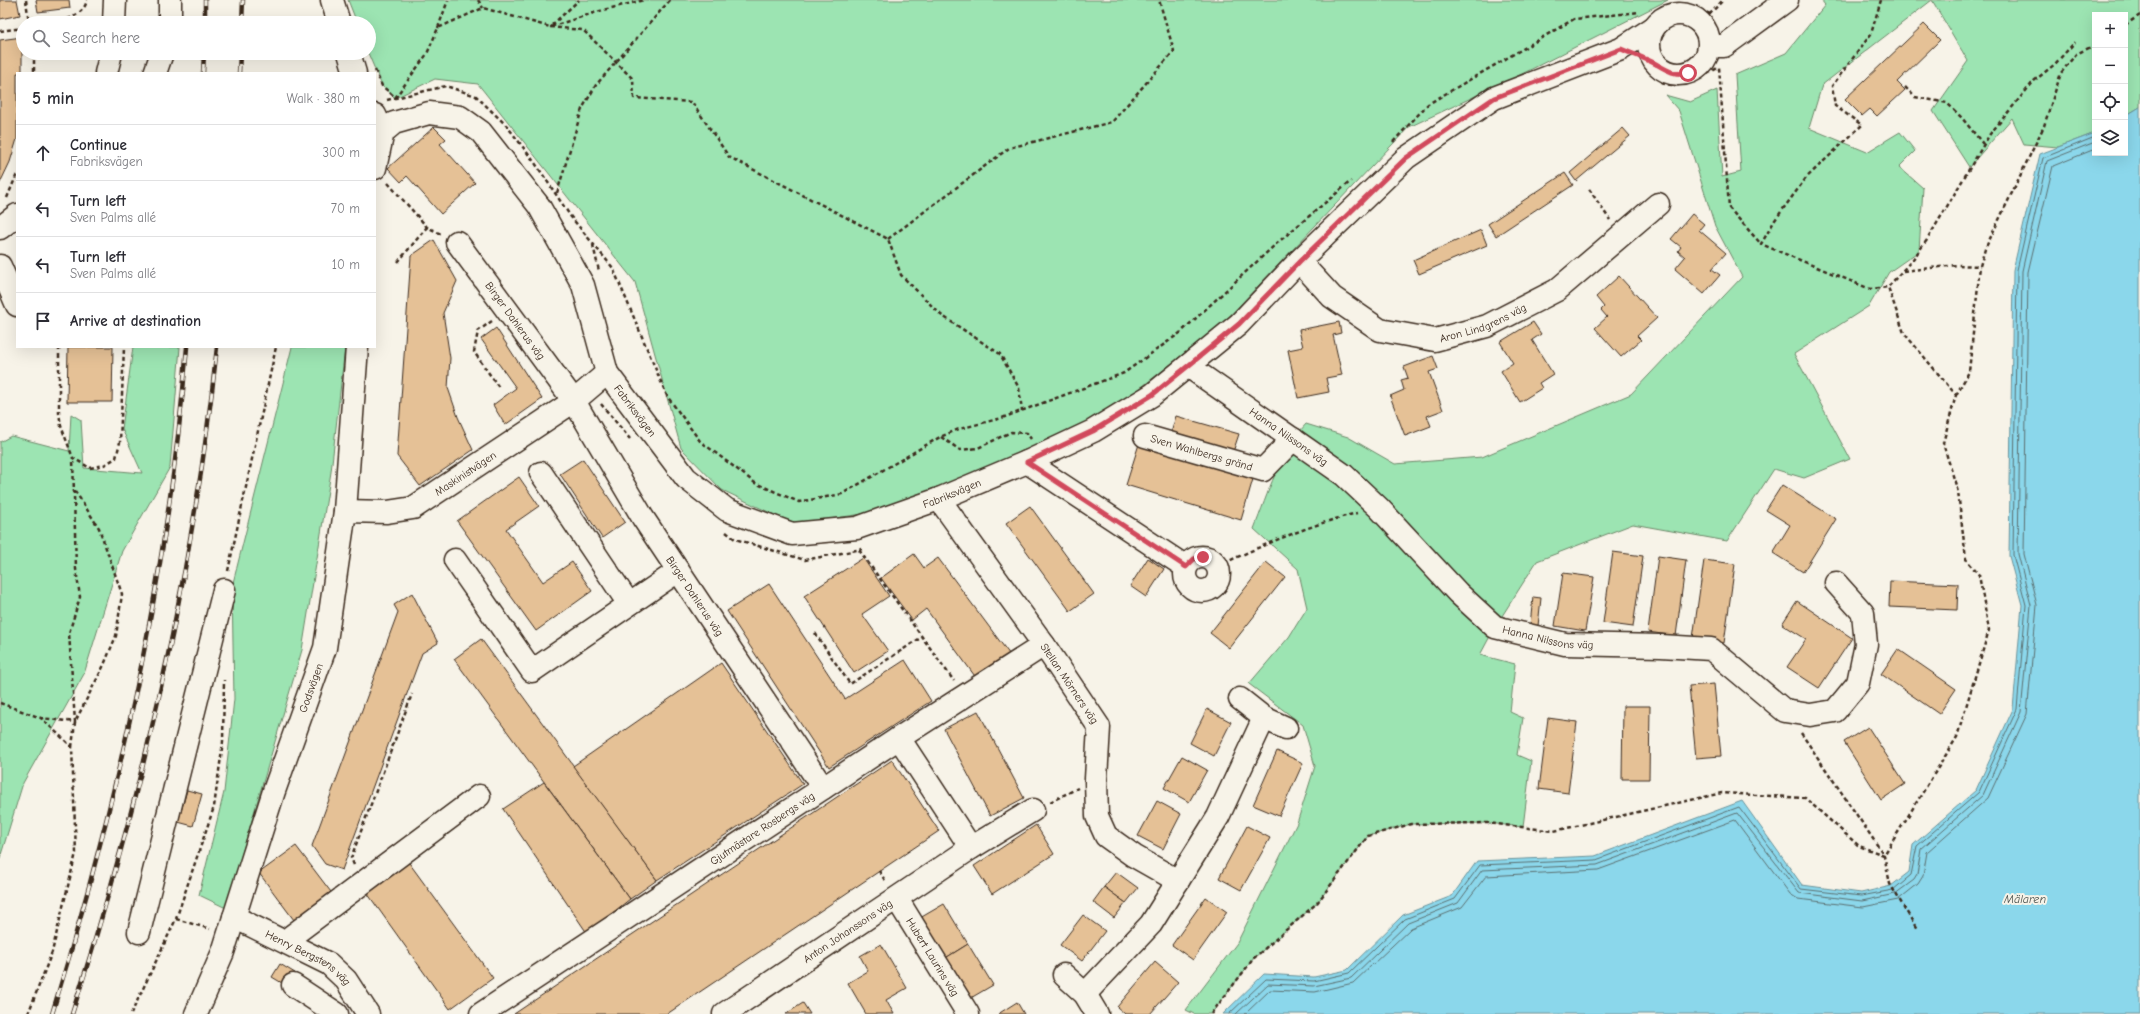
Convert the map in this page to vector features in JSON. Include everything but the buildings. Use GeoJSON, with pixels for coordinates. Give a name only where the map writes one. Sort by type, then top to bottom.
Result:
{"type":"FeatureCollection","features":[{"type":"Feature","properties":{"kind":"street"},"geometry":{"type":"LineString","coordinates":[[114,16],[115,0]]}},
{"type":"Feature","properties":{"kind":"street"},"geometry":{"type":"LineString","coordinates":[[170,0],[170,16]]}},
{"type":"Feature","properties":{"kind":"street"},"geometry":{"type":"LineString","coordinates":[[332,0],[337,16]]}},
{"type":"Feature","properties":{"kind":"street"},"geometry":{"type":"LineString","coordinates":[[1708,30],[1724,46],[1787,0]]}},
{"type":"Feature","properties":{"kind":"street","name":"Fabriksvägen"},"geometry":{"type":"LineString","coordinates":[[378,129],[429,113],[460,117],[481,132],[539,206],[583,285],[607,373],[686,478],[727,510],[792,534],[857,528],[939,499],[1035,458],[1100,427],[1152,395],[1239,324],[1300,261],[1406,158],[1494,98],[1621,49],[1651,17],[1666,17],[1683,14],[1691,16],[1708,30]]}},
{"type":"Feature","properties":{"kind":"street"},"geometry":{"type":"LineString","coordinates":[[1651,17],[1649,49],[1659,73]]}},
{"type":"Feature","properties":{"kind":"street"},"geometry":{"type":"LineString","coordinates":[[1659,73],[1665,71],[1678,74],[1688,73],[1698,68],[1705,60],[1708,30]]}},
{"type":"Feature","properties":{"kind":"street"},"geometry":{"type":"LineString","coordinates":[[1621,49],[1659,73]]}},
{"type":"Feature","properties":{"kind":"street"},"geometry":{"type":"LineString","coordinates":[[106,72],[109,60]]}},
{"type":"Feature","properties":{"kind":"street"},"geometry":{"type":"LineString","coordinates":[[155,72],[160,60]]}},
{"type":"Feature","properties":{"kind":"street"},"geometry":{"type":"LineString","coordinates":[[356,60],[364,69]]}},
{"type":"Feature","properties":{"kind":"street"},"geometry":{"type":"LineString","coordinates":[[378,129],[380,173]]}},
{"type":"Feature","properties":{"kind":"street","name":"Aron Lindgrens väg"},"geometry":{"type":"LineString","coordinates":[[1300,261],[1332,297],[1380,330],[1435,340],[1487,326],[1557,290],[1658,204]]}},
{"type":"Feature","properties":{"kind":"street"},"geometry":{"type":"LineString","coordinates":[[0,228],[11,208]]}},
{"type":"Feature","properties":{"kind":"street","name":"Birger Dahlerus väg"},"geometry":{"type":"LineString","coordinates":[[457,242],[574,401],[643,518],[823,788]]}},
{"type":"Feature","properties":{"kind":"street"},"geometry":{"type":"LineString","coordinates":[[0,266],[16,303]]}},
{"type":"Feature","properties":{"kind":"street","name":"Godsvägen"},"geometry":{"type":"LineString","coordinates":[[196,1014],[223,952],[274,791],[325,648],[345,511],[358,348]]}},
{"type":"Feature","properties":{"kind":"street","name":"Hanna Nilssons väg"},"geometry":{"type":"LineString","coordinates":[[1188,366],[1227,395],[1344,475],[1379,508],[1458,593],[1495,627],[1564,644],[1661,646],[1711,649],[1785,711]]}},
{"type":"Feature","properties":{"kind":"street"},"geometry":{"type":"LineString","coordinates":[[574,401],[607,373]]}},
{"type":"Feature","properties":{"kind":"street","name":"Maskinistvägen"},"geometry":{"type":"LineString","coordinates":[[345,511],[387,512],[413,508],[574,401]]}},
{"type":"Feature","properties":{"kind":"street","name":"Sven Wahlbergs gränd"},"geometry":{"type":"LineString","coordinates":[[1145,436],[1263,470],[1293,439]]}},
{"type":"Feature","properties":{"kind":"street"},"geometry":{"type":"LineString","coordinates":[[1035,458],[1186,567]]}},
{"type":"Feature","properties":{"kind":"street"},"geometry":{"type":"LineString","coordinates":[[542,473],[629,604]]}},
{"type":"Feature","properties":{"kind":"street","name":"Stellan Mörners väg"},"geometry":{"type":"LineString","coordinates":[[939,499],[1044,646],[1099,728],[1096,779],[1097,816],[1106,836],[1134,856],[1178,881]]}},
{"type":"Feature","properties":{"kind":"street"},"geometry":{"type":"LineString","coordinates":[[1203,557],[1214,561],[1218,566],[1220,574],[1216,585],[1212,589],[1200,592],[1188,584],[1185,578],[1186,567],[1194,559],[1203,557]]}},
{"type":"Feature","properties":{"kind":"street"},"geometry":{"type":"LineString","coordinates":[[455,560],[532,671],[678,571]]}},
{"type":"Feature","properties":{"kind":"street"},"geometry":{"type":"LineString","coordinates":[[1785,711],[1810,715],[1836,711],[1858,683],[1866,644],[1863,613],[1836,583]]}},
{"type":"Feature","properties":{"kind":"street"},"geometry":{"type":"LineString","coordinates":[[139,932],[224,590]]}},
{"type":"Feature","properties":{"kind":"street","name":"Gjutmästare Rosbergs väg"},"geometry":{"type":"LineString","coordinates":[[481,1014],[899,738],[1044,646]]}},
{"type":"Feature","properties":{"kind":"street"},"geometry":{"type":"LineString","coordinates":[[1240,699],[1264,718],[1286,728]]}},
{"type":"Feature","properties":{"kind":"street"},"geometry":{"type":"LineString","coordinates":[[1085,994],[1151,924],[1218,817],[1264,718]]}},
{"type":"Feature","properties":{"kind":"street"},"geometry":{"type":"LineString","coordinates":[[899,738],[971,848]]}},
{"type":"Feature","properties":{"kind":"street"},"geometry":{"type":"LineString","coordinates":[[285,941],[479,796]]}},
{"type":"Feature","properties":{"kind":"street","name":"Anton Johanssons väg"},"geometry":{"type":"LineString","coordinates":[[724,1014],[971,848],[1041,806]]}},
{"type":"Feature","properties":{"kind":"street","name":"Hubert Laurins väg"},"geometry":{"type":"LineString","coordinates":[[897,899],[967,1013]]}},
{"type":"Feature","properties":{"kind":"street","name":"Henry Bergstens väg"},"geometry":{"type":"LineString","coordinates":[[234,917],[329,964],[346,980],[368,1014]]}},
{"type":"Feature","properties":{"kind":"street"},"geometry":{"type":"LineString","coordinates":[[1064,975],[1085,994],[1097,1014]]}},
{"type":"Feature","properties":{"kind":"street"},"geometry":{"type":"LineString","coordinates":[[293,985],[337,1014]]}},
{"type":"Feature","properties":{"kind":"path"},"geometry":{"type":"LineString","coordinates":[[26,0],[28,16]]}},
{"type":"Feature","properties":{"kind":"path"},"geometry":{"type":"LineString","coordinates":[[74,16],[81,12],[87,0]]}},
{"type":"Feature","properties":{"kind":"path"},"geometry":{"type":"LineString","coordinates":[[395,98],[427,54],[448,0]]}},
{"type":"Feature","properties":{"kind":"path"},"geometry":{"type":"LineString","coordinates":[[478,0],[483,8]]}},
{"type":"Feature","properties":{"kind":"path"},"geometry":{"type":"LineString","coordinates":[[550,27],[579,0]]}},
{"type":"Feature","properties":{"kind":"path"},"geometry":{"type":"LineString","coordinates":[[550,27],[603,10],[644,0]]}},
{"type":"Feature","properties":{"kind":"path"},"geometry":{"type":"LineString","coordinates":[[557,194],[582,109],[596,85],[670,0]]}},
{"type":"Feature","properties":{"kind":"path"},"geometry":{"type":"LineString","coordinates":[[888,238],[1009,148],[1112,122],[1174,51],[1159,0]]}},
{"type":"Feature","properties":{"kind":"path"},"geometry":{"type":"LineString","coordinates":[[1708,30],[1723,0]]}},
{"type":"Feature","properties":{"kind":"path"},"geometry":{"type":"LineString","coordinates":[[1761,244],[1775,220],[1806,178],[1862,125],[1835,106],[1832,86],[1871,34],[1881,0]]}},
{"type":"Feature","properties":{"kind":"path"},"geometry":{"type":"LineString","coordinates":[[1388,146],[1428,104],[1574,19],[1651,17],[1677,5],[1700,9],[1708,30]]}},
{"type":"Feature","properties":{"kind":"path"},"geometry":{"type":"LineString","coordinates":[[438,28],[483,8],[550,27],[583,30],[633,79],[634,98],[692,102],[729,158],[888,238],[901,275],[941,315],[1000,354],[1019,388],[1022,411]]}},
{"type":"Feature","properties":{"kind":"path"},"geometry":{"type":"LineString","coordinates":[[2128,23],[2140,15]]}},
{"type":"Feature","properties":{"kind":"path"},"geometry":{"type":"LineString","coordinates":[[0,31],[16,29]]}},
{"type":"Feature","properties":{"kind":"path"},"geometry":{"type":"LineString","coordinates":[[1659,73],[1672,86],[1691,84],[1718,67],[1729,208],[1761,244],[1870,289],[1888,287],[1914,259],[1983,144],[2034,81],[2055,64],[2075,42]]}},
{"type":"Feature","properties":{"kind":"path"},"geometry":{"type":"LineString","coordinates":[[1884,855],[1957,738],[1989,630],[1979,575],[1966,559],[1958,492],[1943,443],[1956,395],[1969,372],[1980,266],[1984,249],[2044,126],[2061,73],[2076,54],[2092,46]]}},
{"type":"Feature","properties":{"kind":"path"},"geometry":{"type":"LineString","coordinates":[[34,60],[34,72]]}},
{"type":"Feature","properties":{"kind":"path"},"geometry":{"type":"LineString","coordinates":[[376,80],[395,98]]}},
{"type":"Feature","properties":{"kind":"path"},"geometry":{"type":"LineString","coordinates":[[395,98],[446,86],[476,96],[507,126],[557,194],[571,217],[613,268],[667,396],[700,441],[755,483],[799,502],[842,494],[940,437],[959,429],[1022,411],[1124,373],[1180,333],[1276,244],[1355,178]]}},
{"type":"Feature","properties":{"kind":"path"},"geometry":{"type":"LineString","coordinates":[[1906,87],[1915,97],[1947,103],[1962,118],[1983,144]]}},
{"type":"Feature","properties":{"kind":"path"},"geometry":{"type":"LineString","coordinates":[[380,173],[427,227],[398,262]]}},
{"type":"Feature","properties":{"kind":"path"},"geometry":{"type":"LineString","coordinates":[[11,208],[16,180]]}},
{"type":"Feature","properties":{"kind":"path"},"geometry":{"type":"LineString","coordinates":[[1589,189],[1600,205]]}},
{"type":"Feature","properties":{"kind":"path"},"geometry":{"type":"LineString","coordinates":[[1902,271],[1957,264],[1980,266]]}},
{"type":"Feature","properties":{"kind":"path"},"geometry":{"type":"LineString","coordinates":[[1888,287],[1904,332],[1956,395]]}},
{"type":"Feature","properties":{"kind":"path"},"geometry":{"type":"LineString","coordinates":[[489,323],[478,331],[474,352],[500,389]]}},
{"type":"Feature","properties":{"kind":"path"},"geometry":{"type":"LineString","coordinates":[[28,1014],[52,952],[76,853],[72,747],[75,722],[69,633],[80,597],[76,569],[73,458],[61,426],[59,413],[59,348]]}},
{"type":"Feature","properties":{"kind":"path"},"geometry":{"type":"LineString","coordinates":[[73,458],[90,468],[104,465],[116,458],[120,442],[124,348]]}},
{"type":"Feature","properties":{"kind":"path"},"geometry":{"type":"LineString","coordinates":[[224,590],[276,348]]}},
{"type":"Feature","properties":{"kind":"path"},"geometry":{"type":"LineString","coordinates":[[940,437],[960,450],[978,448],[1011,432],[1027,433],[1035,458]]}},
{"type":"Feature","properties":{"kind":"path"},"geometry":{"type":"LineString","coordinates":[[74,491],[99,528],[122,594],[116,636],[104,665],[75,722]]}},
{"type":"Feature","properties":{"kind":"path"},"geometry":{"type":"LineString","coordinates":[[1218,566],[1266,544],[1325,521],[1379,508]]}},
{"type":"Feature","properties":{"kind":"path"},"geometry":{"type":"LineString","coordinates":[[859,550],[965,696]]}},
{"type":"Feature","properties":{"kind":"path"},"geometry":{"type":"LineString","coordinates":[[815,634],[850,684],[922,637]]}},
{"type":"Feature","properties":{"kind":"path"},"geometry":{"type":"LineString","coordinates":[[131,1014],[176,919],[214,807],[223,742],[224,678]]}},
{"type":"Feature","properties":{"kind":"path"},"geometry":{"type":"LineString","coordinates":[[362,883],[351,858],[412,694]]}},
{"type":"Feature","properties":{"kind":"path"},"geometry":{"type":"LineString","coordinates":[[0,703],[40,718],[75,722]]}},
{"type":"Feature","properties":{"kind":"path"},"geometry":{"type":"LineString","coordinates":[[1785,711],[1884,855],[1890,884],[1917,929]]}},
{"type":"Feature","properties":{"kind":"path"},"geometry":{"type":"LineString","coordinates":[[40,718],[72,747]]}},
{"type":"Feature","properties":{"kind":"path"},"geometry":{"type":"LineString","coordinates":[[1211,1014],[1254,958],[1317,903],[1368,836],[1411,824],[1488,823],[1554,831],[1722,792],[1805,798],[1859,846],[1884,855]]}},
{"type":"Feature","properties":{"kind":"path"},"geometry":{"type":"LineString","coordinates":[[1041,806],[1066,794]]}},
{"type":"Feature","properties":{"kind":"path"},"geometry":{"type":"LineString","coordinates":[[176,919],[212,930],[211,936]]}},
{"type":"Feature","properties":{"kind":"green space"},"geometry":{"type":"Polygon","coordinates":[[[348,0],[1668,0],[1514,78],[1409,127],[1222,324],[1088,429],[870,513],[794,524],[722,490],[681,448],[635,282],[478,84],[435,79],[395,98],[382,86],[371,60],[376,60],[376,16],[354,16],[348,0]]]}},
{"type":"Feature","properties":{"kind":"green space"},"geometry":{"type":"Polygon","coordinates":[[[1821,0],[1932,0],[1822,85],[1809,128],[1867,152],[1900,132],[1915,151],[1899,167],[1923,188],[1919,251],[1889,272],[1869,306],[1794,354],[1850,459],[1804,478],[1774,469],[1727,541],[1633,524],[1537,561],[1495,627],[1480,655],[1515,664],[1510,712],[1523,718],[1517,755],[1531,761],[1523,827],[1488,823],[1411,824],[1368,836],[1317,903],[1254,958],[1211,1014],[1194,1014],[1186,1010],[1237,943],[1297,823],[1315,766],[1303,725],[1249,684],[1289,637],[1307,608],[1298,569],[1254,529],[1270,487],[1289,447],[1306,424],[1348,437],[1395,464],[1482,457],[1631,394],[1742,277],[1715,226],[1679,111],[1665,95],[1690,102],[1717,90],[1722,177],[1741,172],[1735,75],[1786,53],[1825,5],[1821,0]]]}},
{"type":"Feature","properties":{"kind":"green space"},"geometry":{"type":"Polygon","coordinates":[[[1932,0],[2140,0],[2140,107],[2128,114],[2128,12],[2092,12],[2092,134],[2058,147],[2024,144],[2012,118],[1969,167],[1933,111],[1968,61],[1932,0]]]}},
{"type":"Feature","properties":{"kind":"green space"},"geometry":{"type":"Polygon","coordinates":[[[133,348],[180,348],[170,467],[122,551],[84,674],[23,783],[0,858],[0,442],[11,436],[69,451],[71,414],[81,420],[84,468],[142,473],[122,429],[133,348]]]}},
{"type":"Feature","properties":{"kind":"green space"},"geometry":{"type":"Polygon","coordinates":[[[292,348],[345,348],[331,472],[302,650],[226,908],[199,895],[224,792],[234,699],[232,587],[292,348]]]}},
{"type":"Feature","properties":{"kind":"water","name":"Mälaren"},"geometry":{"type":"Polygon","coordinates":[[[2140,107],[2140,1014],[1223,1014],[1264,974],[1314,977],[1347,970],[1403,915],[1452,896],[1477,861],[1595,856],[1742,801],[1802,885],[1861,893],[1891,886],[1909,872],[1913,845],[1976,790],[2013,709],[2022,605],[2009,556],[2013,270],[2040,154],[2092,134],[2092,156],[2128,156],[2128,114],[2140,107]]]}},
{"type":"Feature","properties":{"kind":"railway"},"geometry":{"type":"LineString","coordinates":[[205,0],[205,16]]}},
{"type":"Feature","properties":{"kind":"railway"},"geometry":{"type":"LineString","coordinates":[[242,16],[243,0]]}},
{"type":"Feature","properties":{"kind":"railway"},"geometry":{"type":"LineString","coordinates":[[203,72],[204,60]]}},
{"type":"Feature","properties":{"kind":"railway"},"geometry":{"type":"LineString","coordinates":[[239,72],[240,60]]}},
{"type":"Feature","properties":{"kind":"railway"},"geometry":{"type":"LineString","coordinates":[[52,1014],[99,850],[138,684],[154,601],[167,516],[187,348]]}},
{"type":"Feature","properties":{"kind":"railway"},"geometry":{"type":"LineString","coordinates":[[72,1014],[121,850],[162,684],[194,516],[207,432],[217,348]]}},
{"type":"Feature","properties":{"kind":"route"},"geometry":{"type":"LineString","coordinates":[[1203,557],[1197,557],[1186,567],[1027,462],[1093,431],[1152,395],[1239,324],[1300,261],[1406,158],[1494,98],[1621,49],[1656,64],[1665,71],[1678,74],[1688,73]]}}]}
